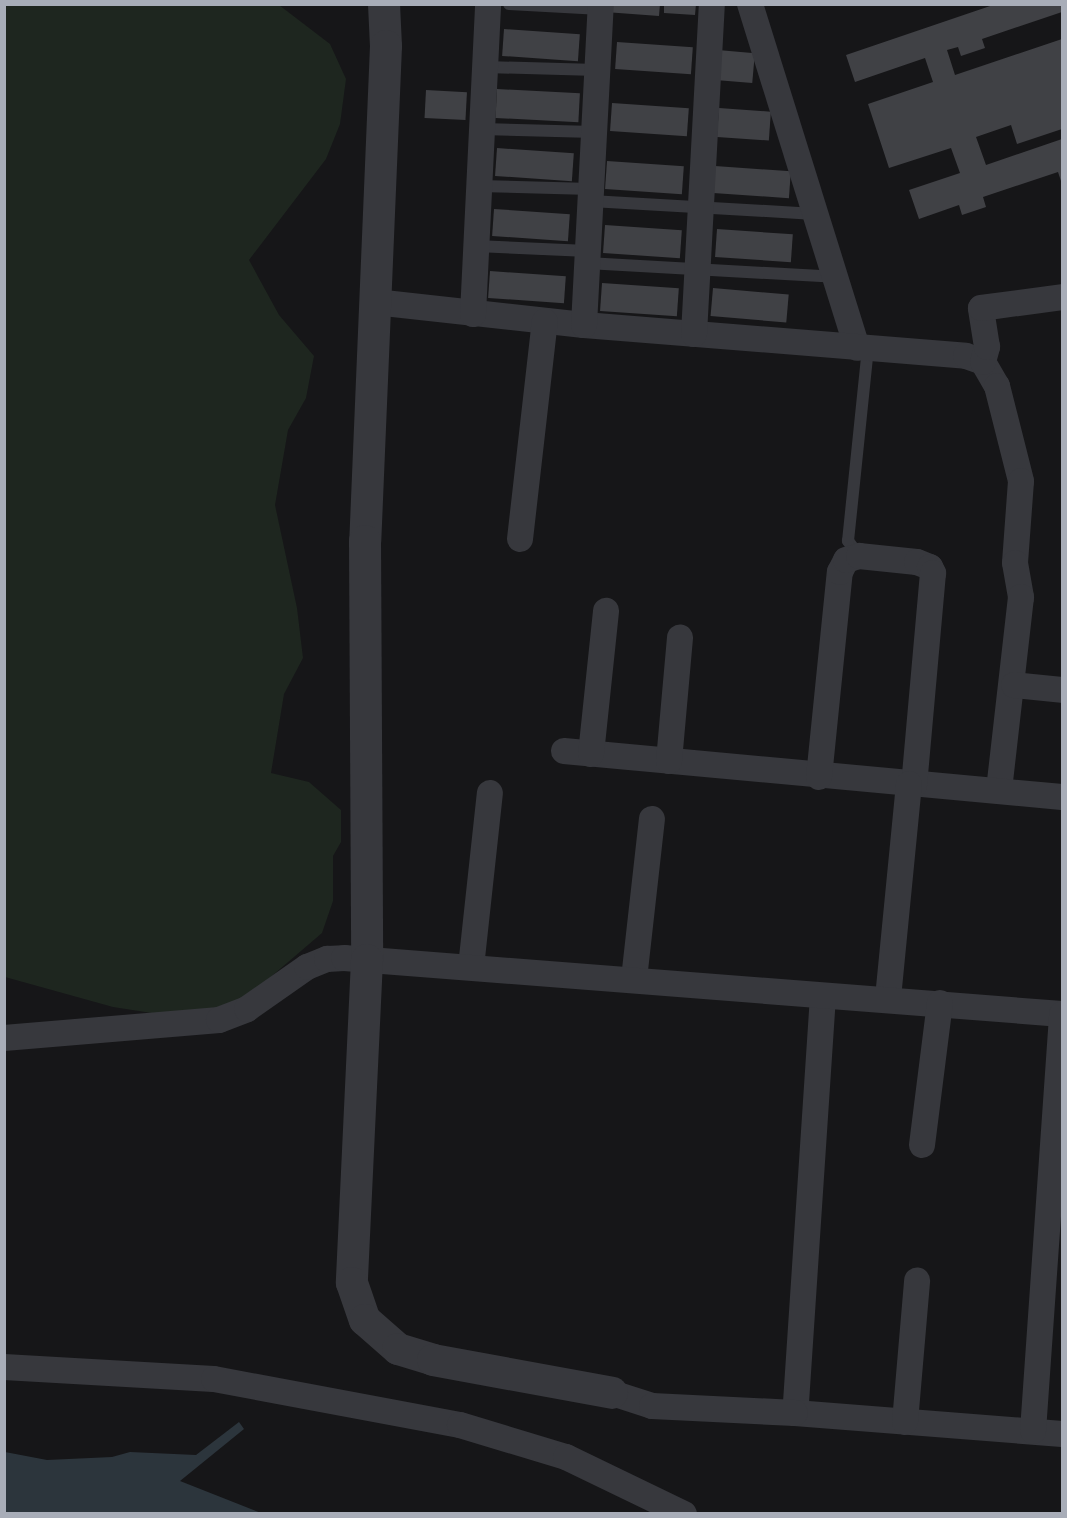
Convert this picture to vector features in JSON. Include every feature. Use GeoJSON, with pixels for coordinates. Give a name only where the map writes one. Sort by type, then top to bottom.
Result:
{"type":"FeatureCollection","features":[{"type":"Feature","properties":{"kind":"street"},"geometry":{"type":"LineString","coordinates":[[384,4],[386,46],[365,541],[367,960],[363,1120],[352,1266],[359,1310],[380,1336],[412,1354],[612,1393],[652,1406],[795,1413],[1062,1434]]}},
{"type":"Feature","properties":{"kind":"street"},"geometry":{"type":"LineString","coordinates":[[473,314],[488,4]]}},
{"type":"Feature","properties":{"kind":"street"},"geometry":{"type":"LineString","coordinates":[[694,334],[712,4]]}},
{"type":"Feature","properties":{"kind":"street"},"geometry":{"type":"LineString","coordinates":[[584,325],[601,7]]}},
{"type":"Feature","properties":{"kind":"street"},"geometry":{"type":"LineString","coordinates":[[758,7],[815,214],[835,277],[862,348]]}},
{"type":"Feature","properties":{"kind":"street"},"geometry":{"type":"LineString","coordinates":[[982,362],[987,347],[981,308],[1062,297]]}},
{"type":"Feature","properties":{"kind":"street"},"geometry":{"type":"LineString","coordinates":[[375,302],[584,325],[966,356],[982,362],[997,386],[1021,481],[1015,563],[1022,597],[1014,685],[999,791]]}},
{"type":"Feature","properties":{"kind":"street"},"geometry":{"type":"LineString","coordinates":[[520,539],[545,321]]}},
{"type":"Feature","properties":{"kind":"street"},"geometry":{"type":"LineString","coordinates":[[819,777],[840,572],[846,560],[859,556],[917,562],[930,567],[933,573],[888,998]]}},
{"type":"Feature","properties":{"kind":"street"},"geometry":{"type":"LineString","coordinates":[[591,754],[606,611]]}},
{"type":"Feature","properties":{"kind":"street"},"geometry":{"type":"LineString","coordinates":[[669,762],[680,637]]}},
{"type":"Feature","properties":{"kind":"street"},"geometry":{"type":"LineString","coordinates":[[1014,685],[1062,690]]}},
{"type":"Feature","properties":{"kind":"street"},"geometry":{"type":"LineString","coordinates":[[564,751],[819,777],[1062,797]]}},
{"type":"Feature","properties":{"kind":"street"},"geometry":{"type":"LineString","coordinates":[[471,967],[490,793]]}},
{"type":"Feature","properties":{"kind":"street"},"geometry":{"type":"LineString","coordinates":[[634,979],[652,819]]}},
{"type":"Feature","properties":{"kind":"street"},"geometry":{"type":"LineString","coordinates":[[4,1038],[219,1020],[247,1009],[307,967],[327,959],[634,979],[824,996],[888,998],[1062,1014],[1033,1431]]}},
{"type":"Feature","properties":{"kind":"street"},"geometry":{"type":"LineString","coordinates":[[795,1413],[824,996]]}},
{"type":"Feature","properties":{"kind":"street"},"geometry":{"type":"LineString","coordinates":[[922,1145],[940,1003]]}},
{"type":"Feature","properties":{"kind":"street"},"geometry":{"type":"LineString","coordinates":[[905,1422],[917,1281]]}},
{"type":"Feature","properties":{"kind":"street"},"geometry":{"type":"LineString","coordinates":[[4,1367],[214,1379],[460,1425],[566,1457],[684,1514]]}},
{"type":"Feature","properties":{"kind":"lane"},"geometry":{"type":"LineString","coordinates":[[509,4],[601,7]]}},
{"type":"Feature","properties":{"kind":"lane"},"geometry":{"type":"LineString","coordinates":[[485,67],[597,70]]}},
{"type":"Feature","properties":{"kind":"lane"},"geometry":{"type":"LineString","coordinates":[[482,129],[594,132]]}},
{"type":"Feature","properties":{"kind":"lane"},"geometry":{"type":"LineString","coordinates":[[479,186],[591,195],[701,208],[815,214]]}},
{"type":"Feature","properties":{"kind":"lane"},"geometry":{"type":"LineString","coordinates":[[476,246],[697,270],[835,277]]}},
{"type":"Feature","properties":{"kind":"lane"},"geometry":{"type":"LineString","coordinates":[[859,556],[848,541],[862,348]]}},
{"type":"Feature","properties":{"kind":"shaded area"},"geometry":{"type":"Polygon","coordinates":[[[4,5],[279,5],[330,44],[346,79],[340,124],[326,159],[249,260],[279,315],[314,356],[306,398],[288,430],[275,505],[297,608],[303,658],[284,694],[271,773],[309,782],[341,810],[341,842],[333,856],[333,901],[322,933],[252,993],[213,1011],[158,1014],[113,1007],[5,977],[4,5]]]}},
{"type":"Feature","properties":{"kind":"shaded area"},"geometry":{"type":"Polygon","coordinates":[[[239,1422],[244,1429],[180,1481],[261,1513],[5,1513],[5,1452],[47,1460],[112,1457],[130,1452],[196,1455],[239,1422]]]}},
{"type":"Feature","properties":{"kind":"building"},"geometry":{"type":"Polygon","coordinates":[[[606,4],[660,4],[659,16],[605,12],[606,4]]]}},
{"type":"Feature","properties":{"kind":"building"},"geometry":{"type":"Polygon","coordinates":[[[664,4],[696,4],[695,15],[664,13],[664,4]]]}},
{"type":"Feature","properties":{"kind":"building"},"geometry":{"type":"Polygon","coordinates":[[[996,4],[1062,4],[1062,12],[982,39],[985,48],[961,56],[958,47],[947,50],[955,75],[1062,39],[1062,129],[1017,144],[1011,125],[976,137],[986,165],[1062,139],[1062,184],[1058,172],[983,197],[986,207],[962,215],[959,205],[919,219],[909,190],[960,173],[951,148],[889,168],[868,104],[933,82],[925,58],[855,82],[846,55],[996,4]]]}},
{"type":"Feature","properties":{"kind":"building"},"geometry":{"type":"Polygon","coordinates":[[[504,29],[580,34],[578,61],[502,56],[504,29]]]}},
{"type":"Feature","properties":{"kind":"building"},"geometry":{"type":"Polygon","coordinates":[[[617,42],[693,47],[691,74],[615,69],[617,42]]]}},
{"type":"Feature","properties":{"kind":"building"},"geometry":{"type":"Polygon","coordinates":[[[718,50],[755,53],[752,83],[715,80],[718,50]]]}},
{"type":"Feature","properties":{"kind":"building"},"geometry":{"type":"Polygon","coordinates":[[[497,89],[580,93],[578,122],[495,118],[497,89]]]}},
{"type":"Feature","properties":{"kind":"building"},"geometry":{"type":"Polygon","coordinates":[[[426,90],[467,92],[465,120],[425,118],[426,90]]]}},
{"type":"Feature","properties":{"kind":"building"},"geometry":{"type":"Polygon","coordinates":[[[612,103],[689,108],[687,136],[610,131],[612,103]]]}},
{"type":"Feature","properties":{"kind":"building"},"geometry":{"type":"Polygon","coordinates":[[[719,108],[771,112],[769,141],[717,137],[719,108]]]}},
{"type":"Feature","properties":{"kind":"building"},"geometry":{"type":"Polygon","coordinates":[[[497,148],[574,153],[572,181],[495,176],[497,148]]]}},
{"type":"Feature","properties":{"kind":"building"},"geometry":{"type":"Polygon","coordinates":[[[607,161],[684,166],[682,194],[605,189],[607,161]]]}},
{"type":"Feature","properties":{"kind":"building"},"geometry":{"type":"Polygon","coordinates":[[[715,166],[791,171],[789,198],[713,193],[715,166]]]}},
{"type":"Feature","properties":{"kind":"building"},"geometry":{"type":"Polygon","coordinates":[[[494,209],[570,214],[568,241],[492,236],[494,209]]]}},
{"type":"Feature","properties":{"kind":"building"},"geometry":{"type":"Polygon","coordinates":[[[605,225],[682,230],[680,258],[603,253],[605,225]]]}},
{"type":"Feature","properties":{"kind":"building"},"geometry":{"type":"Polygon","coordinates":[[[717,229],[793,234],[791,262],[715,257],[717,229]]]}},
{"type":"Feature","properties":{"kind":"building"},"geometry":{"type":"Polygon","coordinates":[[[490,271],[566,276],[564,303],[488,298],[490,271]]]}},
{"type":"Feature","properties":{"kind":"building"},"geometry":{"type":"Polygon","coordinates":[[[602,283],[679,288],[677,316],[600,311],[602,283]]]}},
{"type":"Feature","properties":{"kind":"building"},"geometry":{"type":"Polygon","coordinates":[[[713,288],[789,295],[786,323],[711,316],[713,288]]]}}]}
